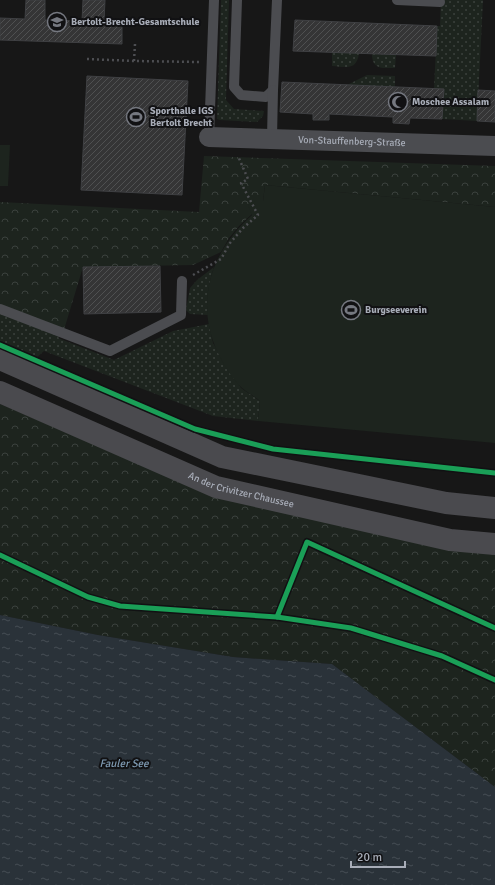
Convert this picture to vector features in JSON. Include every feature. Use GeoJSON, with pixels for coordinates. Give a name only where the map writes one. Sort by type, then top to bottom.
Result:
{"type":"FeatureCollection","features":[{"type":"Feature","properties":{"kind":"street","name":"Von-Stauffenberg-Straße"},"geometry":{"type":"LineString","coordinates":[[209,137],[495,146]]}},
{"type":"Feature","properties":{"kind":"street"},"geometry":{"type":"LineString","coordinates":[[0,359],[222,457],[446,503],[495,508]]}},
{"type":"Feature","properties":{"kind":"street","name":"An der Crivitzer Chaussee"},"geometry":{"type":"LineString","coordinates":[[0,392],[216,487],[450,540],[495,544]]}},
{"type":"Feature","properties":{"kind":"lane"},"geometry":{"type":"LineString","coordinates":[[209,137],[214,0]]}},
{"type":"Feature","properties":{"kind":"lane"},"geometry":{"type":"LineString","coordinates":[[237,0],[234,87],[241,95],[266,97],[273,90]]}},
{"type":"Feature","properties":{"kind":"lane"},"geometry":{"type":"LineString","coordinates":[[272,138],[277,0]]}},
{"type":"Feature","properties":{"kind":"lane"},"geometry":{"type":"LineString","coordinates":[[397,0],[440,2]]}},
{"type":"Feature","properties":{"kind":"lane"},"geometry":{"type":"LineString","coordinates":[[0,309],[110,351],[181,316],[182,281]]}},
{"type":"Feature","properties":{"kind":"path"},"geometry":{"type":"LineString","coordinates":[[134,61],[135,44]]}},
{"type":"Feature","properties":{"kind":"path"},"geometry":{"type":"LineString","coordinates":[[87,59],[212,63]]}},
{"type":"Feature","properties":{"kind":"path"},"geometry":{"type":"LineString","coordinates":[[182,281],[222,259],[234,238],[258,215],[241,182],[248,178],[238,157]]}},
{"type":"Feature","properties":{"kind":"green space"},"geometry":{"type":"Polygon","coordinates":[[[221,0],[229,0],[226,100],[234,109],[264,111],[263,116],[257,122],[217,119],[221,0]]]}},
{"type":"Feature","properties":{"kind":"green space"},"geometry":{"type":"Polygon","coordinates":[[[441,0],[483,0],[477,121],[442,119],[444,89],[434,89],[437,26],[440,26],[441,0]]]}},
{"type":"Feature","properties":{"kind":"green space"},"geometry":{"type":"Polygon","coordinates":[[[332,52],[359,53],[356,63],[350,67],[341,67],[332,66],[332,52]]]}},
{"type":"Feature","properties":{"kind":"green space"},"geometry":{"type":"Polygon","coordinates":[[[372,54],[396,55],[395,68],[379,67],[374,63],[372,54]]]}},
{"type":"Feature","properties":{"kind":"green space"},"geometry":{"type":"Polygon","coordinates":[[[367,75],[395,76],[395,87],[347,85],[367,75]]]}},
{"type":"Feature","properties":{"kind":"green space"},"geometry":{"type":"Polygon","coordinates":[[[0,145],[10,145],[8,186],[0,186],[0,145]]]}},
{"type":"Feature","properties":{"kind":"green space"},"geometry":{"type":"Polygon","coordinates":[[[204,156],[495,166],[495,207],[265,185],[263,201],[229,238],[221,252],[193,265],[83,267],[63,333],[0,309],[0,202],[199,212],[204,156]]]}},
{"type":"Feature","properties":{"kind":"green space","name":"Burgseeverein"},"geometry":{"type":"Polygon","coordinates":[[[265,185],[495,207],[495,443],[258,421],[260,401],[238,384],[228,372],[218,353],[211,334],[207,315],[207,296],[217,261],[226,245],[238,229],[252,215],[248,205],[256,201],[263,201],[265,185]]]}},
{"type":"Feature","properties":{"kind":"green space"},"geometry":{"type":"Polygon","coordinates":[[[214,267],[208,291],[208,315],[190,314],[186,310],[190,288],[197,280],[214,267]]]}},
{"type":"Feature","properties":{"kind":"green space"},"geometry":{"type":"Polygon","coordinates":[[[0,309],[63,333],[58,338],[114,360],[173,331],[209,324],[213,343],[241,388],[260,401],[258,421],[213,416],[44,351],[34,360],[0,345],[0,309]]]}},
{"type":"Feature","properties":{"kind":"green space"},"geometry":{"type":"Polygon","coordinates":[[[0,404],[157,471],[495,544],[495,787],[332,664],[233,657],[98,635],[0,615],[0,404]]]}},
{"type":"Feature","properties":{"kind":"water","name":"Fauler See"},"geometry":{"type":"Polygon","coordinates":[[[0,615],[98,635],[233,657],[332,664],[495,787],[495,885],[0,885],[0,615]]]}},
{"type":"Feature","properties":{"kind":"building","name":"Bertolt-Brecht-Gesamtschule"},"geometry":{"type":"Polygon","coordinates":[[[26,0],[45,0],[45,20],[82,21],[83,0],[105,0],[104,22],[122,22],[122,44],[0,40],[0,18],[25,19],[26,0]]]}},
{"type":"Feature","properties":{"kind":"building"},"geometry":{"type":"Polygon","coordinates":[[[295,20],[437,26],[436,56],[293,51],[295,20]]]}},
{"type":"Feature","properties":{"kind":"building","name":"Sporthalle IGS Bertolt Brecht"},"geometry":{"type":"Polygon","coordinates":[[[87,76],[188,81],[182,195],[81,190],[87,76]]]}},
{"type":"Feature","properties":{"kind":"building"},"geometry":{"type":"Polygon","coordinates":[[[282,82],[444,89],[442,119],[410,118],[409,124],[393,123],[393,117],[329,114],[329,120],[313,120],[313,114],[280,112],[282,82]]]}},
{"type":"Feature","properties":{"kind":"building"},"geometry":{"type":"Polygon","coordinates":[[[478,90],[495,91],[495,122],[477,121],[478,90]]]}},
{"type":"Feature","properties":{"kind":"building"},"geometry":{"type":"Polygon","coordinates":[[[160,266],[161,312],[84,314],[83,267],[160,266]]]}},
{"type":"Feature","properties":{"kind":"cycle path"},"geometry":{"type":"LineString","coordinates":[[0,345],[195,429],[273,449],[495,473]]}},
{"type":"Feature","properties":{"kind":"cycle path"},"geometry":{"type":"LineString","coordinates":[[277,617],[307,542],[495,628]]}},
{"type":"Feature","properties":{"kind":"cycle path"},"geometry":{"type":"LineString","coordinates":[[0,555],[88,597],[120,606],[277,617],[351,628],[442,656],[495,680]]}},
{"type":"Feature","properties":{"kind":"place","name":"Bertolt-Brecht-Gesamtschule"},"geometry":{"type":"Point","coordinates":[57,22]}},
{"type":"Feature","properties":{"kind":"place","name":"Moschee Assalam"},"geometry":{"type":"Point","coordinates":[398,102]}},
{"type":"Feature","properties":{"kind":"place","name":"Sporthalle IGS Bertolt Brecht"},"geometry":{"type":"Point","coordinates":[136,117]}},
{"type":"Feature","properties":{"kind":"place","name":"Burgseeverein"},"geometry":{"type":"Point","coordinates":[351,310]}}]}
